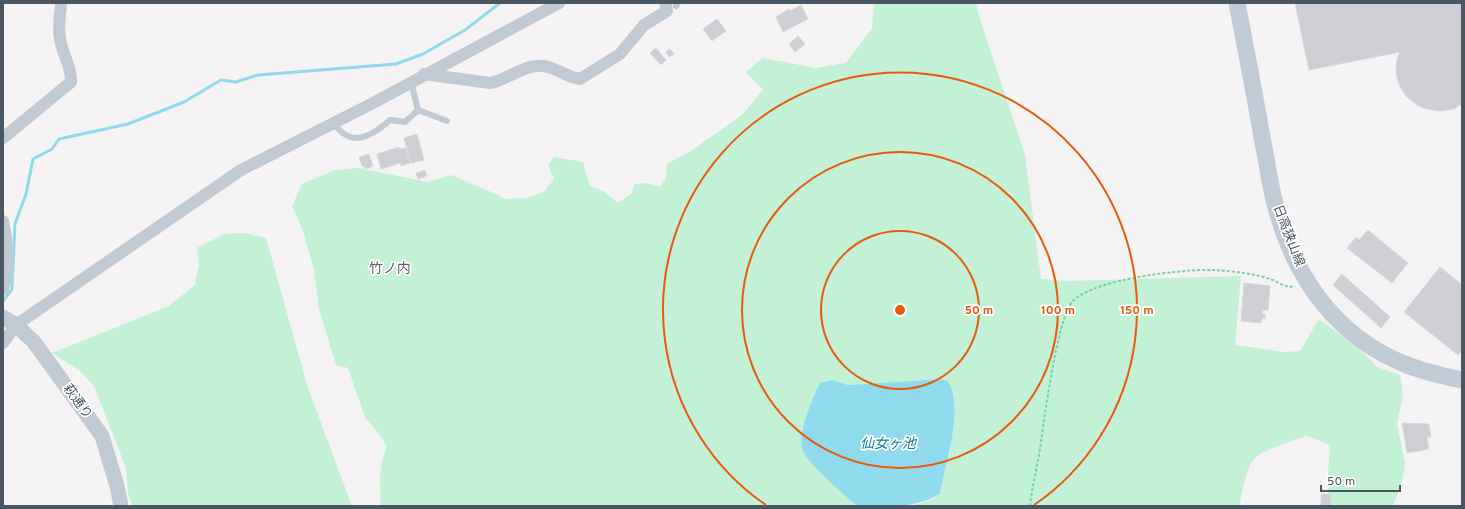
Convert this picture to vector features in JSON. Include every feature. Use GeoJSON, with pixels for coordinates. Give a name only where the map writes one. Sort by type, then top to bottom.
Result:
{"type":"FeatureCollection","features":[{"type":"Feature","properties":{"kind":"main road","name":"日高狭山線"},"geometry":{"type":"LineString","coordinates":[[1237,3],[1276,211],[1293,254],[1306,280],[1330,314],[1356,336],[1383,354],[1413,367],[1462,380]]}},
{"type":"Feature","properties":{"kind":"street"},"geometry":{"type":"LineString","coordinates":[[3,138],[70,82],[72,74],[61,46],[59,27],[61,3]]}},
{"type":"Feature","properties":{"kind":"street"},"geometry":{"type":"LineString","coordinates":[[3,343],[16,324],[221,182],[241,170],[333,124],[559,3]]}},
{"type":"Feature","properties":{"kind":"street"},"geometry":{"type":"LineString","coordinates":[[424,74],[490,83],[497,82],[515,72],[544,66],[570,78],[580,79],[620,54],[644,25],[672,6]]}},
{"type":"Feature","properties":{"kind":"street"},"geometry":{"type":"LineString","coordinates":[[3,221],[9,257],[7,278],[3,289]]}},
{"type":"Feature","properties":{"kind":"street","name":"萩通り"},"geometry":{"type":"LineString","coordinates":[[3,317],[16,324],[34,342],[102,436],[117,486],[121,506]]}},
{"type":"Feature","properties":{"kind":"lane"},"geometry":{"type":"LineString","coordinates":[[411,82],[418,110]]}},
{"type":"Feature","properties":{"kind":"lane"},"geometry":{"type":"LineString","coordinates":[[418,110],[447,121]]}},
{"type":"Feature","properties":{"kind":"lane"},"geometry":{"type":"LineString","coordinates":[[333,124],[347,136],[355,138],[377,131],[390,120],[405,122],[418,110]]}},
{"type":"Feature","properties":{"kind":"path"},"geometry":{"type":"LineString","coordinates":[[1030,506],[1053,369],[1064,317],[1072,302],[1083,293],[1102,286],[1170,273],[1211,270],[1234,271],[1270,279],[1286,286],[1294,286],[1306,280]]}},
{"type":"Feature","properties":{"kind":"green space"},"geometry":{"type":"Polygon","coordinates":[[[874,3],[976,3],[1025,155],[1041,279],[1067,281],[1241,276],[1235,345],[1284,352],[1300,351],[1319,319],[1360,349],[1377,367],[1400,375],[1403,394],[1397,424],[1405,463],[1403,477],[1393,506],[1329,506],[1328,473],[1330,445],[1307,436],[1272,448],[1255,458],[1247,474],[1240,506],[909,506],[931,500],[940,494],[952,436],[955,406],[953,393],[948,381],[940,379],[848,385],[832,381],[809,459],[857,506],[381,506],[381,468],[387,447],[380,435],[365,417],[348,368],[336,365],[319,309],[314,270],[303,231],[292,206],[302,184],[335,170],[358,168],[428,182],[451,175],[505,199],[527,198],[544,192],[554,179],[548,165],[554,157],[583,162],[590,186],[603,191],[618,203],[631,194],[635,184],[644,183],[661,186],[666,178],[667,164],[691,151],[742,115],[763,90],[746,72],[763,58],[816,68],[846,63],[872,28],[874,3]]]}},
{"type":"Feature","properties":{"kind":"green space"},"geometry":{"type":"Polygon","coordinates":[[[243,233],[266,238],[308,388],[352,506],[132,506],[128,493],[126,468],[94,386],[80,371],[52,353],[169,306],[195,285],[199,263],[197,248],[225,234],[243,233]]]}},
{"type":"Feature","properties":{"kind":"water","name":"仙女ヶ池"},"geometry":{"type":"Polygon","coordinates":[[[941,379],[948,381],[953,393],[955,406],[952,436],[940,494],[921,502],[900,506],[857,506],[812,464],[803,451],[801,444],[803,427],[813,397],[820,383],[832,380],[848,385],[941,379]]]}},
{"type":"Feature","properties":{"kind":"building"},"geometry":{"type":"Polygon","coordinates":[[[1295,3],[1462,3],[1462,104],[1454,109],[1440,111],[1427,109],[1417,105],[1407,97],[1400,87],[1396,73],[1397,59],[1400,52],[1309,70],[1295,3]]]}},
{"type":"Feature","properties":{"kind":"building"},"geometry":{"type":"Polygon","coordinates":[[[801,5],[808,19],[783,32],[776,17],[789,9],[790,11],[801,5]]]}},
{"type":"Feature","properties":{"kind":"building"},"geometry":{"type":"Polygon","coordinates":[[[717,19],[726,31],[712,41],[703,29],[717,19]]]}},
{"type":"Feature","properties":{"kind":"building"},"geometry":{"type":"Polygon","coordinates":[[[798,36],[805,44],[795,52],[789,44],[798,36]]]}},
{"type":"Feature","properties":{"kind":"building"},"geometry":{"type":"Polygon","coordinates":[[[656,48],[666,60],[661,65],[650,53],[656,48]]]}},
{"type":"Feature","properties":{"kind":"building"},"geometry":{"type":"Polygon","coordinates":[[[670,49],[674,54],[669,57],[666,52],[670,49]]]}},
{"type":"Feature","properties":{"kind":"building"},"geometry":{"type":"Polygon","coordinates":[[[417,134],[424,160],[411,163],[404,138],[417,134]]]}},
{"type":"Feature","properties":{"kind":"building"},"geometry":{"type":"Polygon","coordinates":[[[399,147],[400,149],[406,148],[410,163],[401,166],[400,163],[381,169],[377,154],[399,147]]]}},
{"type":"Feature","properties":{"kind":"building"},"geometry":{"type":"Polygon","coordinates":[[[369,154],[373,166],[365,169],[364,166],[362,166],[359,157],[369,154]]]}},
{"type":"Feature","properties":{"kind":"building"},"geometry":{"type":"Polygon","coordinates":[[[425,170],[427,176],[418,179],[416,173],[425,170]]]}},
{"type":"Feature","properties":{"kind":"building"},"geometry":{"type":"Polygon","coordinates":[[[1368,230],[1408,263],[1392,283],[1347,248],[1356,237],[1359,240],[1368,230]]]}},
{"type":"Feature","properties":{"kind":"building"},"geometry":{"type":"Polygon","coordinates":[[[1440,267],[1462,285],[1462,351],[1458,355],[1404,312],[1440,267]]]}},
{"type":"Feature","properties":{"kind":"building"},"geometry":{"type":"Polygon","coordinates":[[[1342,274],[1390,317],[1381,328],[1333,285],[1342,274]]]}},
{"type":"Feature","properties":{"kind":"building"},"geometry":{"type":"Polygon","coordinates":[[[1244,283],[1270,286],[1268,310],[1263,310],[1262,314],[1265,314],[1265,319],[1262,318],[1261,323],[1241,321],[1244,283]]]}},
{"type":"Feature","properties":{"kind":"building"},"geometry":{"type":"Polygon","coordinates":[[[1402,423],[1429,424],[1431,437],[1427,437],[1429,449],[1407,453],[1402,423]]]}},
{"type":"Feature","properties":{"kind":"building"},"geometry":{"type":"Polygon","coordinates":[[[1321,494],[1331,494],[1331,506],[1321,506],[1321,494]]]}},
{"type":"Feature","properties":{"kind":"waterway"},"geometry":{"type":"LineString","coordinates":[[3,301],[12,289],[15,224],[26,194],[33,159],[52,149],[59,139],[128,124],[184,102],[221,80],[236,82],[258,75],[396,64],[423,54],[465,30],[500,3]]}},
{"type":"Feature","properties":{"kind":"district","name":"竹ノ内"},"geometry":{"type":"Point","coordinates":[390,269]}}]}
